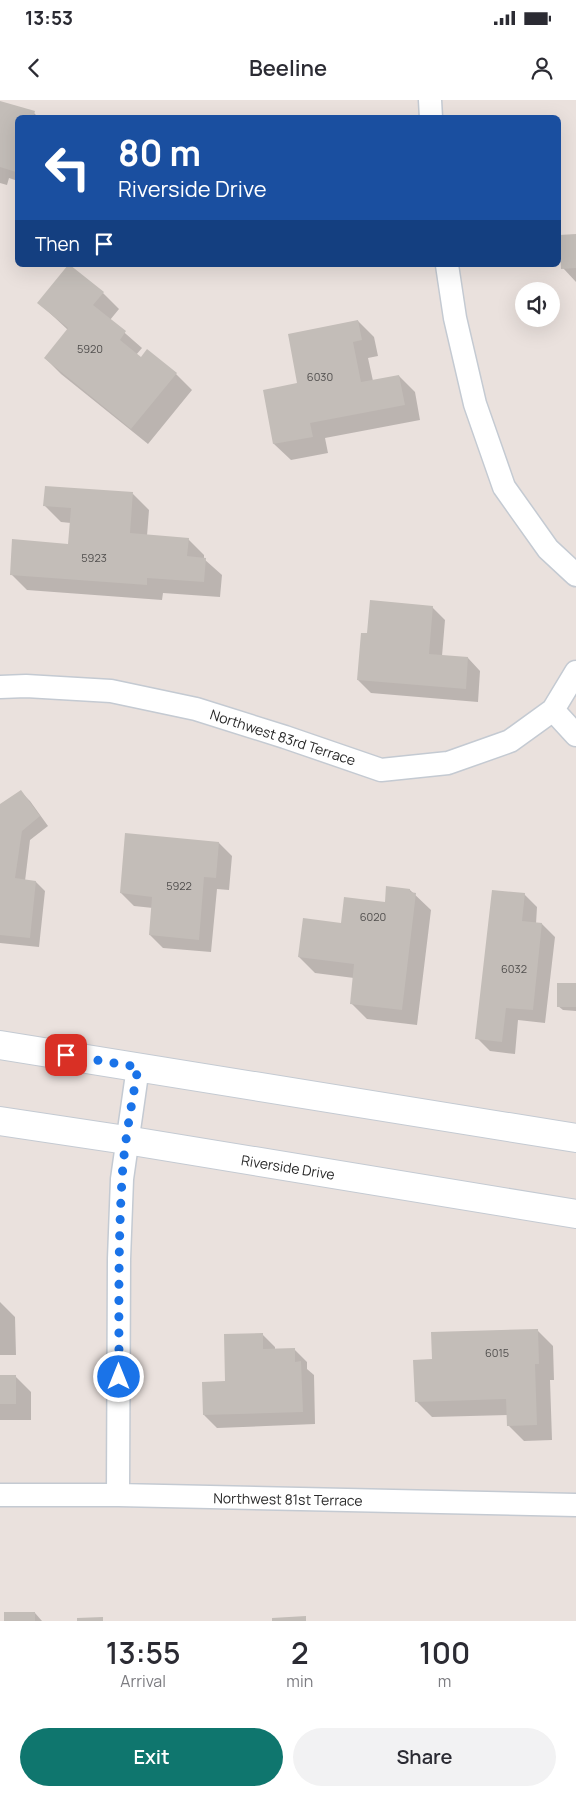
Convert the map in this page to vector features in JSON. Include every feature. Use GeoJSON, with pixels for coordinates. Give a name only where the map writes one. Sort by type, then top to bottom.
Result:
{"type":"FeatureCollection","features":[{"type":"Feature","properties":{"kind":"street"},"geometry":{"type":"LineString","coordinates":[[430,100],[431,115]]}},
{"type":"Feature","properties":{"kind":"street"},"geometry":{"type":"LineString","coordinates":[[447,267],[455,318],[475,404],[504,487],[548,549],[576,574]]}},
{"type":"Feature","properties":{"kind":"street","name":"Northwest 83rd Terrace"},"geometry":{"type":"LineString","coordinates":[[0,687],[26,686],[111,691],[186,707],[285,737],[382,770],[448,763],[510,741],[553,710],[576,672]]}},
{"type":"Feature","properties":{"kind":"street"},"geometry":{"type":"LineString","coordinates":[[553,710],[576,735]]}},
{"type":"Feature","properties":{"kind":"street"},"geometry":{"type":"LineString","coordinates":[[0,1045],[576,1138]]}},
{"type":"Feature","properties":{"kind":"street"},"geometry":{"type":"LineString","coordinates":[[118,1496],[119,1259],[122,1179],[126,1140],[138,1067]]}},
{"type":"Feature","properties":{"kind":"street","name":"Riverside Drive"},"geometry":{"type":"LineString","coordinates":[[0,1121],[576,1214]]}},
{"type":"Feature","properties":{"kind":"street","name":"Northwest 81st Terrace"},"geometry":{"type":"LineString","coordinates":[[0,1495],[576,1505]]}},
{"type":"Feature","properties":{"kind":"building"},"geometry":{"type":"Polygon","coordinates":[[[0,101],[35,111],[34,115],[15,115],[15,172],[0,167],[0,101]]]}},
{"type":"Feature","properties":{"kind":"building"},"geometry":{"type":"Polygon","coordinates":[[[576,234],[576,268],[561,269],[561,235],[576,234]]]}},
{"type":"Feature","properties":{"kind":"building"},"geometry":{"type":"Polygon","coordinates":[[[66,267],[73,267],[104,292],[93,305],[126,331],[120,340],[141,357],[147,349],[177,373],[131,429],[44,358],[68,328],[37,303],[66,267]]]}},
{"type":"Feature","properties":{"kind":"building"},"geometry":{"type":"Polygon","coordinates":[[[358,320],[362,340],[353,342],[361,382],[399,375],[405,405],[310,423],[313,437],[273,444],[263,390],[297,383],[288,334],[358,320]]]}},
{"type":"Feature","properties":{"kind":"building"},"geometry":{"type":"Polygon","coordinates":[[[45,486],[133,492],[130,533],[189,538],[187,556],[206,558],[204,582],[147,578],[147,585],[10,575],[12,539],[68,544],[71,508],[43,506],[45,486]]]}},
{"type":"Feature","properties":{"kind":"building"},"geometry":{"type":"Polygon","coordinates":[[[370,600],[433,606],[429,654],[468,657],[466,689],[357,680],[361,633],[367,633],[370,600]]]}},
{"type":"Feature","properties":{"kind":"building"},"geometry":{"type":"Polygon","coordinates":[[[21,790],[40,816],[22,831],[15,878],[36,881],[30,938],[0,935],[0,804],[21,790]]]}},
{"type":"Feature","properties":{"kind":"building"},"geometry":{"type":"Polygon","coordinates":[[[125,833],[219,842],[216,878],[204,877],[199,940],[149,935],[152,897],[120,893],[125,833]]]}},
{"type":"Feature","properties":{"kind":"building"},"geometry":{"type":"Polygon","coordinates":[[[386,886],[410,889],[410,892],[416,893],[402,1010],[350,1004],[354,964],[298,957],[303,918],[341,923],[344,897],[385,902],[386,886]]]}},
{"type":"Feature","properties":{"kind":"building"},"geometry":{"type":"Polygon","coordinates":[[[492,890],[525,893],[522,921],[542,923],[533,1010],[506,1008],[502,1042],[475,1039],[492,890]]]}},
{"type":"Feature","properties":{"kind":"building"},"geometry":{"type":"Polygon","coordinates":[[[557,983],[576,983],[576,1007],[557,1007],[557,983]]]}},
{"type":"Feature","properties":{"kind":"building"},"geometry":{"type":"Polygon","coordinates":[[[538,1329],[539,1364],[535,1364],[537,1425],[507,1426],[506,1399],[415,1402],[413,1360],[432,1359],[431,1332],[538,1329]]]}},
{"type":"Feature","properties":{"kind":"building"},"geometry":{"type":"Polygon","coordinates":[[[263,1333],[263,1349],[295,1348],[295,1362],[301,1361],[303,1412],[203,1415],[202,1382],[225,1381],[224,1334],[263,1333]]]}},
{"type":"Feature","properties":{"kind":"building"},"geometry":{"type":"Polygon","coordinates":[[[0,1375],[16,1375],[16,1404],[0,1404],[0,1375]]]}},
{"type":"Feature","properties":{"kind":"building"},"geometry":{"type":"Polygon","coordinates":[[[4,1612],[35,1612],[35,1621],[4,1621],[4,1612]]]}},
{"type":"Feature","properties":{"kind":"building"},"geometry":{"type":"Polygon","coordinates":[[[306,1616],[306,1621],[272,1621],[272,1618],[306,1616]]]}},
{"type":"Feature","properties":{"kind":"building"},"geometry":{"type":"Polygon","coordinates":[[[103,1617],[103,1621],[77,1621],[77,1618],[103,1617]]]}},
{"type":"Feature","properties":{"kind":"route"},"geometry":{"type":"LineString","coordinates":[[66,1055],[138,1067],[126,1140],[122,1179],[119,1259],[119,1377]]}}]}
